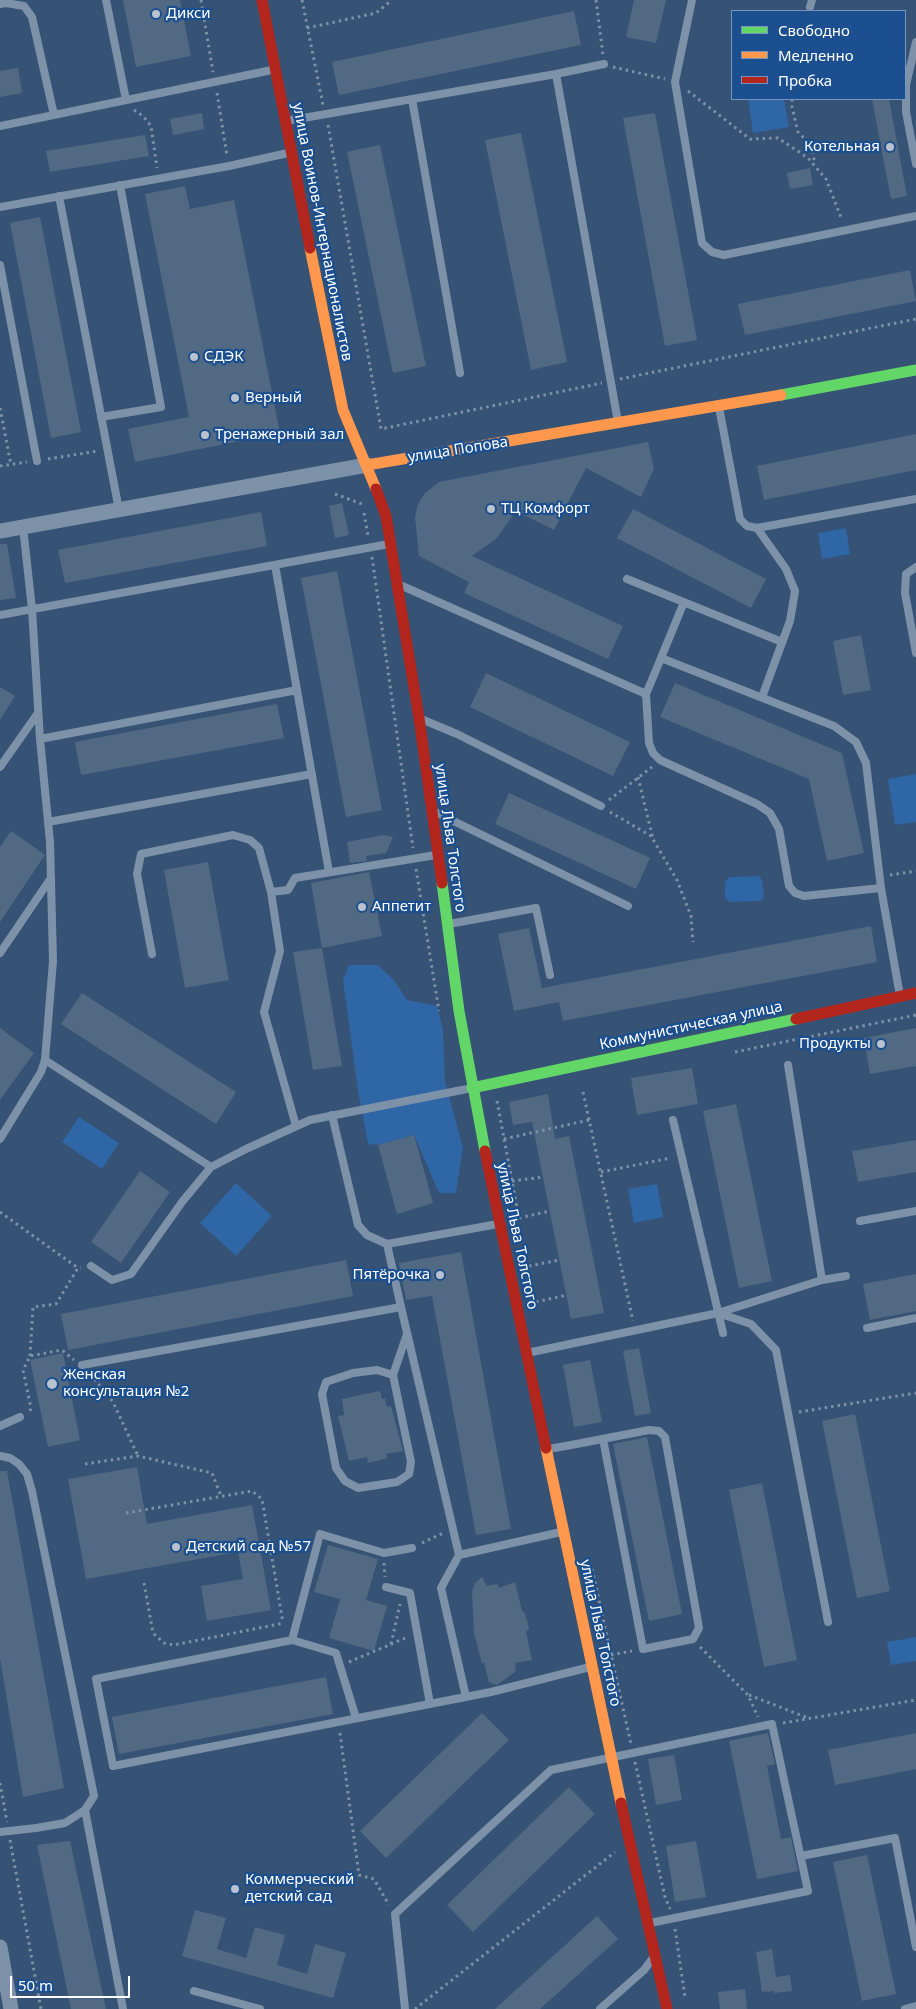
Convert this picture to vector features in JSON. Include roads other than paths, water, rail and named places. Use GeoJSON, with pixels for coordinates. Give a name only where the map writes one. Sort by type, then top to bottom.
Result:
{"type":"FeatureCollection","features":[{"type":"Feature","properties":{"kind":"street","name":"улица Воинов-Интернационалистов"},"geometry":{"type":"LineString","coordinates":[[262,0],[290,153],[343,410],[352,435],[367,465]]}},
{"type":"Feature","properties":{"kind":"street","name":"улица Попова"},"geometry":{"type":"LineString","coordinates":[[0,531],[916,370]]}},
{"type":"Feature","properties":{"kind":"street","name":"улица Льва Толстого"},"geometry":{"type":"LineString","coordinates":[[367,465],[383,504],[398,585],[472,1088],[563,1532],[667,2009]]}},
{"type":"Feature","properties":{"kind":"street","name":"Коммунистическая улица"},"geometry":{"type":"LineString","coordinates":[[472,1088],[916,993]]}},
{"type":"Feature","properties":{"kind":"street"},"geometry":{"type":"LineString","coordinates":[[0,1947],[11,2009]]}},
{"type":"Feature","properties":{"kind":"lane"},"geometry":{"type":"LineString","coordinates":[[106,0],[123,101]]}},
{"type":"Feature","properties":{"kind":"lane"},"geometry":{"type":"LineString","coordinates":[[692,0],[675,82],[702,243],[712,252],[724,255],[916,216]]}},
{"type":"Feature","properties":{"kind":"lane"},"geometry":{"type":"LineString","coordinates":[[0,4],[6,2],[24,6],[32,17],[54,115]]}},
{"type":"Feature","properties":{"kind":"lane"},"geometry":{"type":"LineString","coordinates":[[916,42],[906,85],[906,112],[916,164]]}},
{"type":"Feature","properties":{"kind":"lane"},"geometry":{"type":"LineString","coordinates":[[284,121],[604,64]]}},
{"type":"Feature","properties":{"kind":"lane"},"geometry":{"type":"LineString","coordinates":[[0,126],[275,70]]}},
{"type":"Feature","properties":{"kind":"lane"},"geometry":{"type":"LineString","coordinates":[[556,74],[618,423]]}},
{"type":"Feature","properties":{"kind":"lane"},"geometry":{"type":"LineString","coordinates":[[412,99],[460,373]]}},
{"type":"Feature","properties":{"kind":"lane"},"geometry":{"type":"LineString","coordinates":[[0,207],[229,166],[290,153]]}},
{"type":"Feature","properties":{"kind":"lane"},"geometry":{"type":"LineString","coordinates":[[101,418],[161,407],[120,185]]}},
{"type":"Feature","properties":{"kind":"lane"},"geometry":{"type":"LineString","coordinates":[[59,196],[118,510]]}},
{"type":"Feature","properties":{"kind":"lane"},"geometry":{"type":"LineString","coordinates":[[0,265],[37,461]]}},
{"type":"Feature","properties":{"kind":"lane"},"geometry":{"type":"LineString","coordinates":[[719,406],[740,519],[747,526],[757,528],[916,499]]}},
{"type":"Feature","properties":{"kind":"lane"},"geometry":{"type":"LineString","coordinates":[[0,1139],[41,1072],[46,1060],[52,961],[48,822],[24,527]]}},
{"type":"Feature","properties":{"kind":"lane"},"geometry":{"type":"LineString","coordinates":[[757,528],[786,568],[794,591],[790,622],[762,697]]}},
{"type":"Feature","properties":{"kind":"lane"},"geometry":{"type":"LineString","coordinates":[[0,615],[391,544]]}},
{"type":"Feature","properties":{"kind":"lane"},"geometry":{"type":"LineString","coordinates":[[276,565],[329,872]]}},
{"type":"Feature","properties":{"kind":"lane"},"geometry":{"type":"LineString","coordinates":[[916,567],[906,574],[905,593],[916,653]]}},
{"type":"Feature","properties":{"kind":"lane"},"geometry":{"type":"LineString","coordinates":[[627,579],[782,642]]}},
{"type":"Feature","properties":{"kind":"lane"},"geometry":{"type":"LineString","coordinates":[[398,585],[646,694]]}},
{"type":"Feature","properties":{"kind":"lane"},"geometry":{"type":"LineString","coordinates":[[684,602],[646,694],[649,743],[652,753],[660,760],[757,804],[770,813],[779,829],[789,886],[795,893],[804,896],[881,888]]}},
{"type":"Feature","properties":{"kind":"lane"},"geometry":{"type":"LineString","coordinates":[[661,658],[834,726],[856,742],[866,763],[881,888],[900,996]]}},
{"type":"Feature","properties":{"kind":"lane"},"geometry":{"type":"LineString","coordinates":[[40,739],[298,690]]}},
{"type":"Feature","properties":{"kind":"lane"},"geometry":{"type":"LineString","coordinates":[[0,767],[38,713]]}},
{"type":"Feature","properties":{"kind":"lane"},"geometry":{"type":"LineString","coordinates":[[419,718],[457,734],[601,806]]}},
{"type":"Feature","properties":{"kind":"lane"},"geometry":{"type":"LineString","coordinates":[[48,822],[312,774]]}},
{"type":"Feature","properties":{"kind":"lane"},"geometry":{"type":"LineString","coordinates":[[431,810],[628,906]]}},
{"type":"Feature","properties":{"kind":"lane"},"geometry":{"type":"LineString","coordinates":[[152,954],[137,874],[142,854],[232,835],[250,840],[259,848],[270,892],[280,951],[264,1012],[296,1126]]}},
{"type":"Feature","properties":{"kind":"lane"},"geometry":{"type":"LineString","coordinates":[[270,892],[288,890],[294,878],[438,854]]}},
{"type":"Feature","properties":{"kind":"lane"},"geometry":{"type":"LineString","coordinates":[[0,953],[51,878]]}},
{"type":"Feature","properties":{"kind":"lane"},"geometry":{"type":"LineString","coordinates":[[447,924],[536,908],[550,975]]}},
{"type":"Feature","properties":{"kind":"lane"},"geometry":{"type":"LineString","coordinates":[[46,1060],[211,1167]]}},
{"type":"Feature","properties":{"kind":"lane"},"geometry":{"type":"LineString","coordinates":[[788,1065],[822,1280]]}},
{"type":"Feature","properties":{"kind":"lane"},"geometry":{"type":"LineString","coordinates":[[91,1266],[112,1280],[131,1274],[182,1202],[211,1167],[246,1149],[310,1120],[472,1088]]}},
{"type":"Feature","properties":{"kind":"lane"},"geometry":{"type":"LineString","coordinates":[[332,1116],[358,1225],[366,1234],[388,1244],[500,1223]]}},
{"type":"Feature","properties":{"kind":"lane"},"geometry":{"type":"LineString","coordinates":[[673,1120],[723,1332]]}},
{"type":"Feature","properties":{"kind":"lane"},"geometry":{"type":"LineString","coordinates":[[860,1221],[916,1211]]}},
{"type":"Feature","properties":{"kind":"lane"},"geometry":{"type":"LineString","coordinates":[[388,1244],[400,1307],[459,1555],[441,1588],[466,1697]]}},
{"type":"Feature","properties":{"kind":"lane"},"geometry":{"type":"LineString","coordinates":[[526,1353],[718,1313],[822,1280],[846,1276]]}},
{"type":"Feature","properties":{"kind":"lane"},"geometry":{"type":"LineString","coordinates":[[82,1365],[400,1307]]}},
{"type":"Feature","properties":{"kind":"lane"},"geometry":{"type":"LineString","coordinates":[[718,1313],[751,1324],[776,1350],[828,1622]]}},
{"type":"Feature","properties":{"kind":"lane"},"geometry":{"type":"LineString","coordinates":[[867,1328],[916,1318]]}},
{"type":"Feature","properties":{"kind":"lane"},"geometry":{"type":"LineString","coordinates":[[393,1375],[377,1370],[353,1373],[326,1382],[322,1394],[336,1468],[345,1481],[358,1488],[397,1482],[409,1474],[411,1462],[393,1375],[407,1334]]}},
{"type":"Feature","properties":{"kind":"lane"},"geometry":{"type":"LineString","coordinates":[[0,1426],[20,1417]]}},
{"type":"Feature","properties":{"kind":"lane"},"geometry":{"type":"LineString","coordinates":[[546,1450],[649,1430],[659,1431],[665,1437],[699,1628],[693,1639],[643,1649],[603,1439]]}},
{"type":"Feature","properties":{"kind":"lane"},"geometry":{"type":"LineString","coordinates":[[0,1456],[10,1458],[19,1464],[27,1474],[32,1491],[94,1796],[84,1810],[64,1823],[4,1832]]}},
{"type":"Feature","properties":{"kind":"lane"},"geometry":{"type":"LineString","coordinates":[[459,1555],[563,1532]]}},
{"type":"Feature","properties":{"kind":"lane"},"geometry":{"type":"LineString","coordinates":[[292,1640],[320,1534],[384,1554],[412,1548]]}},
{"type":"Feature","properties":{"kind":"lane"},"geometry":{"type":"LineString","coordinates":[[386,1588],[410,1593],[430,1704]]}},
{"type":"Feature","properties":{"kind":"lane"},"geometry":{"type":"LineString","coordinates":[[356,1718],[336,1653],[292,1640],[96,1679],[113,1766],[466,1697],[592,1666]]}},
{"type":"Feature","properties":{"kind":"lane"},"geometry":{"type":"LineString","coordinates":[[405,2009],[395,1914],[550,1770],[772,1724],[808,1891],[648,1924]]}},
{"type":"Feature","properties":{"kind":"lane"},"geometry":{"type":"LineString","coordinates":[[84,1810],[124,2009]]}},
{"type":"Feature","properties":{"kind":"lane"},"geometry":{"type":"LineString","coordinates":[[801,1856],[895,1838],[916,1948]]}},
{"type":"Feature","properties":{"kind":"lane"},"geometry":{"type":"LineString","coordinates":[[600,2009],[644,1970],[656,1954]]}},
{"type":"Feature","properties":{"kind":"lane"},"geometry":{"type":"LineString","coordinates":[[194,1991],[260,2009]]}},
{"type":"Feature","properties":{"kind":"lane"},"geometry":{"type":"LineString","coordinates":[[904,2009],[916,2006]]}},
{"type":"Feature","properties":{"kind":"place","name":"Дикси"},"geometry":{"type":"Point","coordinates":[156,14]}},
{"type":"Feature","properties":{"kind":"place","name":"Котельная"},"geometry":{"type":"Point","coordinates":[890,147]}},
{"type":"Feature","properties":{"kind":"place","name":"СДЭК"},"geometry":{"type":"Point","coordinates":[194,357]}},
{"type":"Feature","properties":{"kind":"place","name":"Верный"},"geometry":{"type":"Point","coordinates":[235,398]}},
{"type":"Feature","properties":{"kind":"place","name":"Тренажерный зал"},"geometry":{"type":"Point","coordinates":[205,435]}},
{"type":"Feature","properties":{"kind":"place","name":"ТЦ Комфорт"},"geometry":{"type":"Point","coordinates":[491,509]}},
{"type":"Feature","properties":{"kind":"place","name":"Аппетит"},"geometry":{"type":"Point","coordinates":[362,907]}},
{"type":"Feature","properties":{"kind":"place","name":"Продукты"},"geometry":{"type":"Point","coordinates":[881,1044]}},
{"type":"Feature","properties":{"kind":"place","name":"Пятёрочка"},"geometry":{"type":"Point","coordinates":[440,1275]}},
{"type":"Feature","properties":{"kind":"place","name":"Женская консультация №2"},"geometry":{"type":"Point","coordinates":[52,1384]}},
{"type":"Feature","properties":{"kind":"place","name":"Детский сад №57"},"geometry":{"type":"Point","coordinates":[176,1547]}},
{"type":"Feature","properties":{"kind":"place","name":"Коммерческий детский сад"},"geometry":{"type":"Point","coordinates":[235,1889]}}]}
